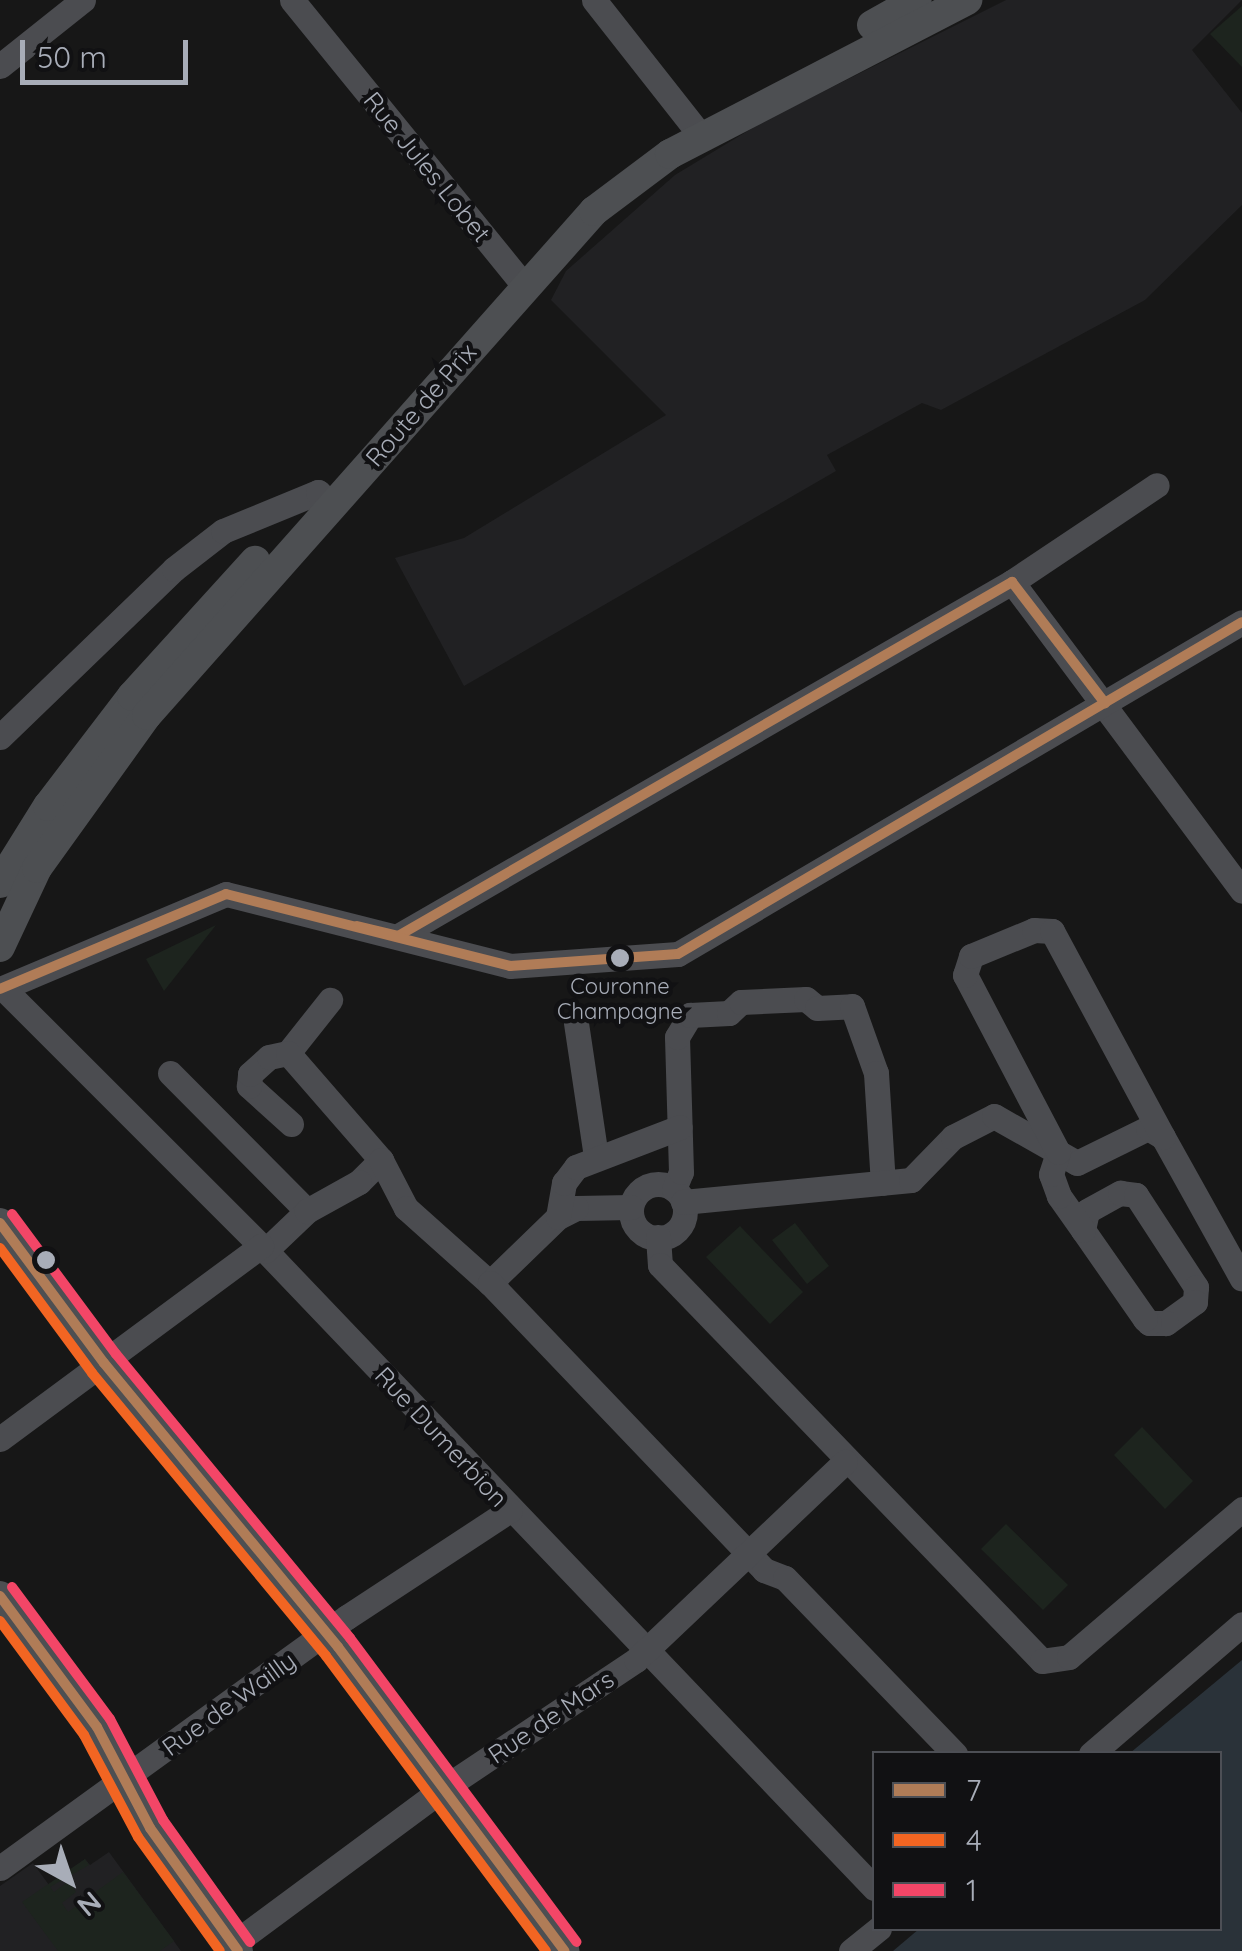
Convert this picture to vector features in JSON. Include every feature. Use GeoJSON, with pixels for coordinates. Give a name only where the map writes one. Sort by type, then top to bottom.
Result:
{"type":"FeatureCollection","features":[{"type":"Feature","properties":{"kind":"main road","name":"Route de Prix"},"geometry":{"type":"LineString","coordinates":[[0,947],[36,868],[124,746],[325,499],[519,281],[584,201],[918,0]]}},
{"type":"Feature","properties":{"kind":"main road","name":"Route de Prix"},"geometry":{"type":"LineString","coordinates":[[697,130],[967,0]]}},
{"type":"Feature","properties":{"kind":"main road","name":"Route de Prix"},"geometry":{"type":"LineString","coordinates":[[1,882],[48,806],[132,696],[325,499]]}},
{"type":"Feature","properties":{"kind":"main road"},"geometry":{"type":"LineString","coordinates":[[0,1223],[104,1363],[326,1633],[564,1951]]}},
{"type":"Feature","properties":{"kind":"main road"},"geometry":{"type":"LineString","coordinates":[[0,1596],[97,1727],[123,1782],[235,1947]]}},
{"type":"Feature","properties":{"kind":"street"},"geometry":{"type":"LineString","coordinates":[[0,66],[52,10],[83,0]]}},
{"type":"Feature","properties":{"kind":"street","name":"Rue Jules Lobet"},"geometry":{"type":"LineString","coordinates":[[292,0],[519,281]]}},
{"type":"Feature","properties":{"kind":"street"},"geometry":{"type":"LineString","coordinates":[[594,0],[697,130]]}},
{"type":"Feature","properties":{"kind":"street"},"geometry":{"type":"LineString","coordinates":[[398,936],[1012,582],[1157,485]]}},
{"type":"Feature","properties":{"kind":"street"},"geometry":{"type":"LineString","coordinates":[[0,737],[174,569],[248,518],[325,499]]}},
{"type":"Feature","properties":{"kind":"street"},"geometry":{"type":"LineString","coordinates":[[1012,582],[1242,891]]}},
{"type":"Feature","properties":{"kind":"street"},"geometry":{"type":"LineString","coordinates":[[2,989],[226,894],[510,966],[678,954],[1242,622]]}},
{"type":"Feature","properties":{"kind":"street"},"geometry":{"type":"LineString","coordinates":[[1082,1230],[1087,1211],[1120,1192],[1136,1195],[1196,1288],[1195,1302],[1166,1323],[1149,1323],[1082,1230],[1050,1174],[1058,1152],[965,975],[971,956],[1034,930],[1052,930],[1242,1279]]}},
{"type":"Feature","properties":{"kind":"street","name":"Rue Dumerbion"},"geometry":{"type":"LineString","coordinates":[[2,989],[263,1248],[872,1886]]}},
{"type":"Feature","properties":{"kind":"street"},"geometry":{"type":"LineString","coordinates":[[658,1238],[680,1226],[677,1037],[690,1015],[729,1013],[741,1002],[806,999],[817,1008],[852,1006],[876,1073],[883,1182]]}},
{"type":"Feature","properties":{"kind":"street"},"geometry":{"type":"LineString","coordinates":[[291,1124],[249,1086],[250,1074],[270,1057],[288,1053],[330,1000]]}},
{"type":"Feature","properties":{"kind":"street"},"geometry":{"type":"LineString","coordinates":[[576,1023],[596,1157]]}},
{"type":"Feature","properties":{"kind":"street"},"geometry":{"type":"LineString","coordinates":[[288,1053],[381,1160],[406,1208],[490,1284],[749,1554],[785,1578],[952,1751]]}},
{"type":"Feature","properties":{"kind":"street"},"geometry":{"type":"LineString","coordinates":[[170,1073],[308,1211]]}},
{"type":"Feature","properties":{"kind":"street"},"geometry":{"type":"LineString","coordinates":[[658,1238],[634,1225],[631,1207],[648,1186],[679,1196],[911,1180],[953,1137],[994,1116],[1077,1163],[1142,1129],[1163,1137]]}},
{"type":"Feature","properties":{"kind":"street"},"geometry":{"type":"LineString","coordinates":[[558,1217],[564,1184],[596,1157],[680,1128]]}},
{"type":"Feature","properties":{"kind":"street"},"geometry":{"type":"LineString","coordinates":[[0,1439],[308,1211],[359,1182],[381,1160]]}},
{"type":"Feature","properties":{"kind":"street"},"geometry":{"type":"LineString","coordinates":[[490,1284],[558,1217],[576,1208],[631,1207]]}},
{"type":"Feature","properties":{"kind":"street"},"geometry":{"type":"LineString","coordinates":[[658,1238],[660,1265],[1034,1655],[1051,1663],[1070,1656],[1242,1509]]}},
{"type":"Feature","properties":{"kind":"street","name":"Rue de Mars"},"geometry":{"type":"LineString","coordinates":[[235,1947],[444,1788],[648,1649],[845,1462]]}},
{"type":"Feature","properties":{"kind":"street","name":"Rue de Wailly"},"geometry":{"type":"LineString","coordinates":[[0,1868],[326,1633],[510,1510]]}},
{"type":"Feature","properties":{"kind":"street"},"geometry":{"type":"LineString","coordinates":[[1094,1751],[1242,1624]]}},
{"type":"Feature","properties":{"kind":"street"},"geometry":{"type":"LineString","coordinates":[[851,1951],[875,1931]]}},
{"type":"Feature","properties":{"kind":"shaded area"},"geometry":{"type":"Polygon","coordinates":[[[1006,0],[1242,0],[1192,50],[1242,113],[1242,205],[1145,300],[941,410],[922,403],[827,455],[836,471],[464,686],[395,558],[464,538],[666,415],[551,300],[566,271],[675,175],[764,121],[1006,0]]]}},
{"type":"Feature","properties":{"kind":"shaded area"},"geometry":{"type":"Polygon","coordinates":[[[1242,6],[1242,67],[1210,34],[1242,6]]]}},
{"type":"Feature","properties":{"kind":"shaded area"},"geometry":{"type":"Polygon","coordinates":[[[216,925],[164,991],[146,959],[216,925]]]}},
{"type":"Feature","properties":{"kind":"shaded area"},"geometry":{"type":"Polygon","coordinates":[[[795,1223],[829,1266],[807,1284],[772,1240],[795,1223]]]}},
{"type":"Feature","properties":{"kind":"shaded area"},"geometry":{"type":"Polygon","coordinates":[[[740,1226],[803,1292],[770,1324],[706,1257],[740,1226]]]}},
{"type":"Feature","properties":{"kind":"shaded area"},"geometry":{"type":"Polygon","coordinates":[[[1142,1427],[1193,1481],[1165,1509],[1114,1455],[1142,1427]]]}},
{"type":"Feature","properties":{"kind":"shaded area"},"geometry":{"type":"Polygon","coordinates":[[[1006,1524],[1068,1585],[1043,1610],[981,1549],[1006,1524]]]}},
{"type":"Feature","properties":{"kind":"shaded area"},"geometry":{"type":"Polygon","coordinates":[[[1242,1660],[1242,1951],[893,1951],[917,1931],[1222,1931],[1222,1751],[1132,1751],[1242,1660]]]}},
{"type":"Feature","properties":{"kind":"shaded area"},"geometry":{"type":"Polygon","coordinates":[[[109,1852],[181,1951],[0,1951],[0,1886],[33,1863],[49,1885],[85,1859],[90,1865],[109,1852]]]}},
{"type":"Feature","properties":{"kind":"shaded area"},"geometry":{"type":"Polygon","coordinates":[[[85,1859],[89,1865],[50,1887],[54,1892],[69,1881],[76,1892],[62,1903],[68,1912],[123,1872],[174,1941],[160,1951],[58,1951],[22,1902],[85,1859]]]}},
{"type":"Feature","properties":{"kind":"transit line","name":"7"},"geometry":{"type":"LineString","coordinates":[[357,926],[398,936],[1012,582],[1105,703]]}},
{"type":"Feature","properties":{"kind":"transit line","name":"7"},"geometry":{"type":"LineString","coordinates":[[0,989],[226,894],[510,966],[678,954],[1242,622]]}},
{"type":"Feature","properties":{"kind":"transit line","name":"1"},"geometry":{"type":"LineString","coordinates":[[12,1214],[116,1354],[350,1638],[577,1942]]}},
{"type":"Feature","properties":{"kind":"transit line","name":"7"},"geometry":{"type":"LineString","coordinates":[[0,1223],[104,1363],[338,1647],[565,1951]]}},
{"type":"Feature","properties":{"kind":"transit line","name":"4"},"geometry":{"type":"LineString","coordinates":[[0,1248],[92,1373],[326,1656],[546,1951]]}},
{"type":"Feature","properties":{"kind":"transit line","name":"1"},"geometry":{"type":"LineString","coordinates":[[12,1587],[110,1719],[163,1820],[250,1942]]}},
{"type":"Feature","properties":{"kind":"transit line","name":"7"},"geometry":{"type":"LineString","coordinates":[[0,1596],[97,1727],[150,1828],[238,1951]]}},
{"type":"Feature","properties":{"kind":"transit line","name":"4"},"geometry":{"type":"LineString","coordinates":[[0,1621],[84,1735],[138,1837],[220,1951]]}},
{"type":"Feature","properties":{"kind":"place","name":"Couronne Champagne"},"geometry":{"type":"Point","coordinates":[620,958]}}]}
